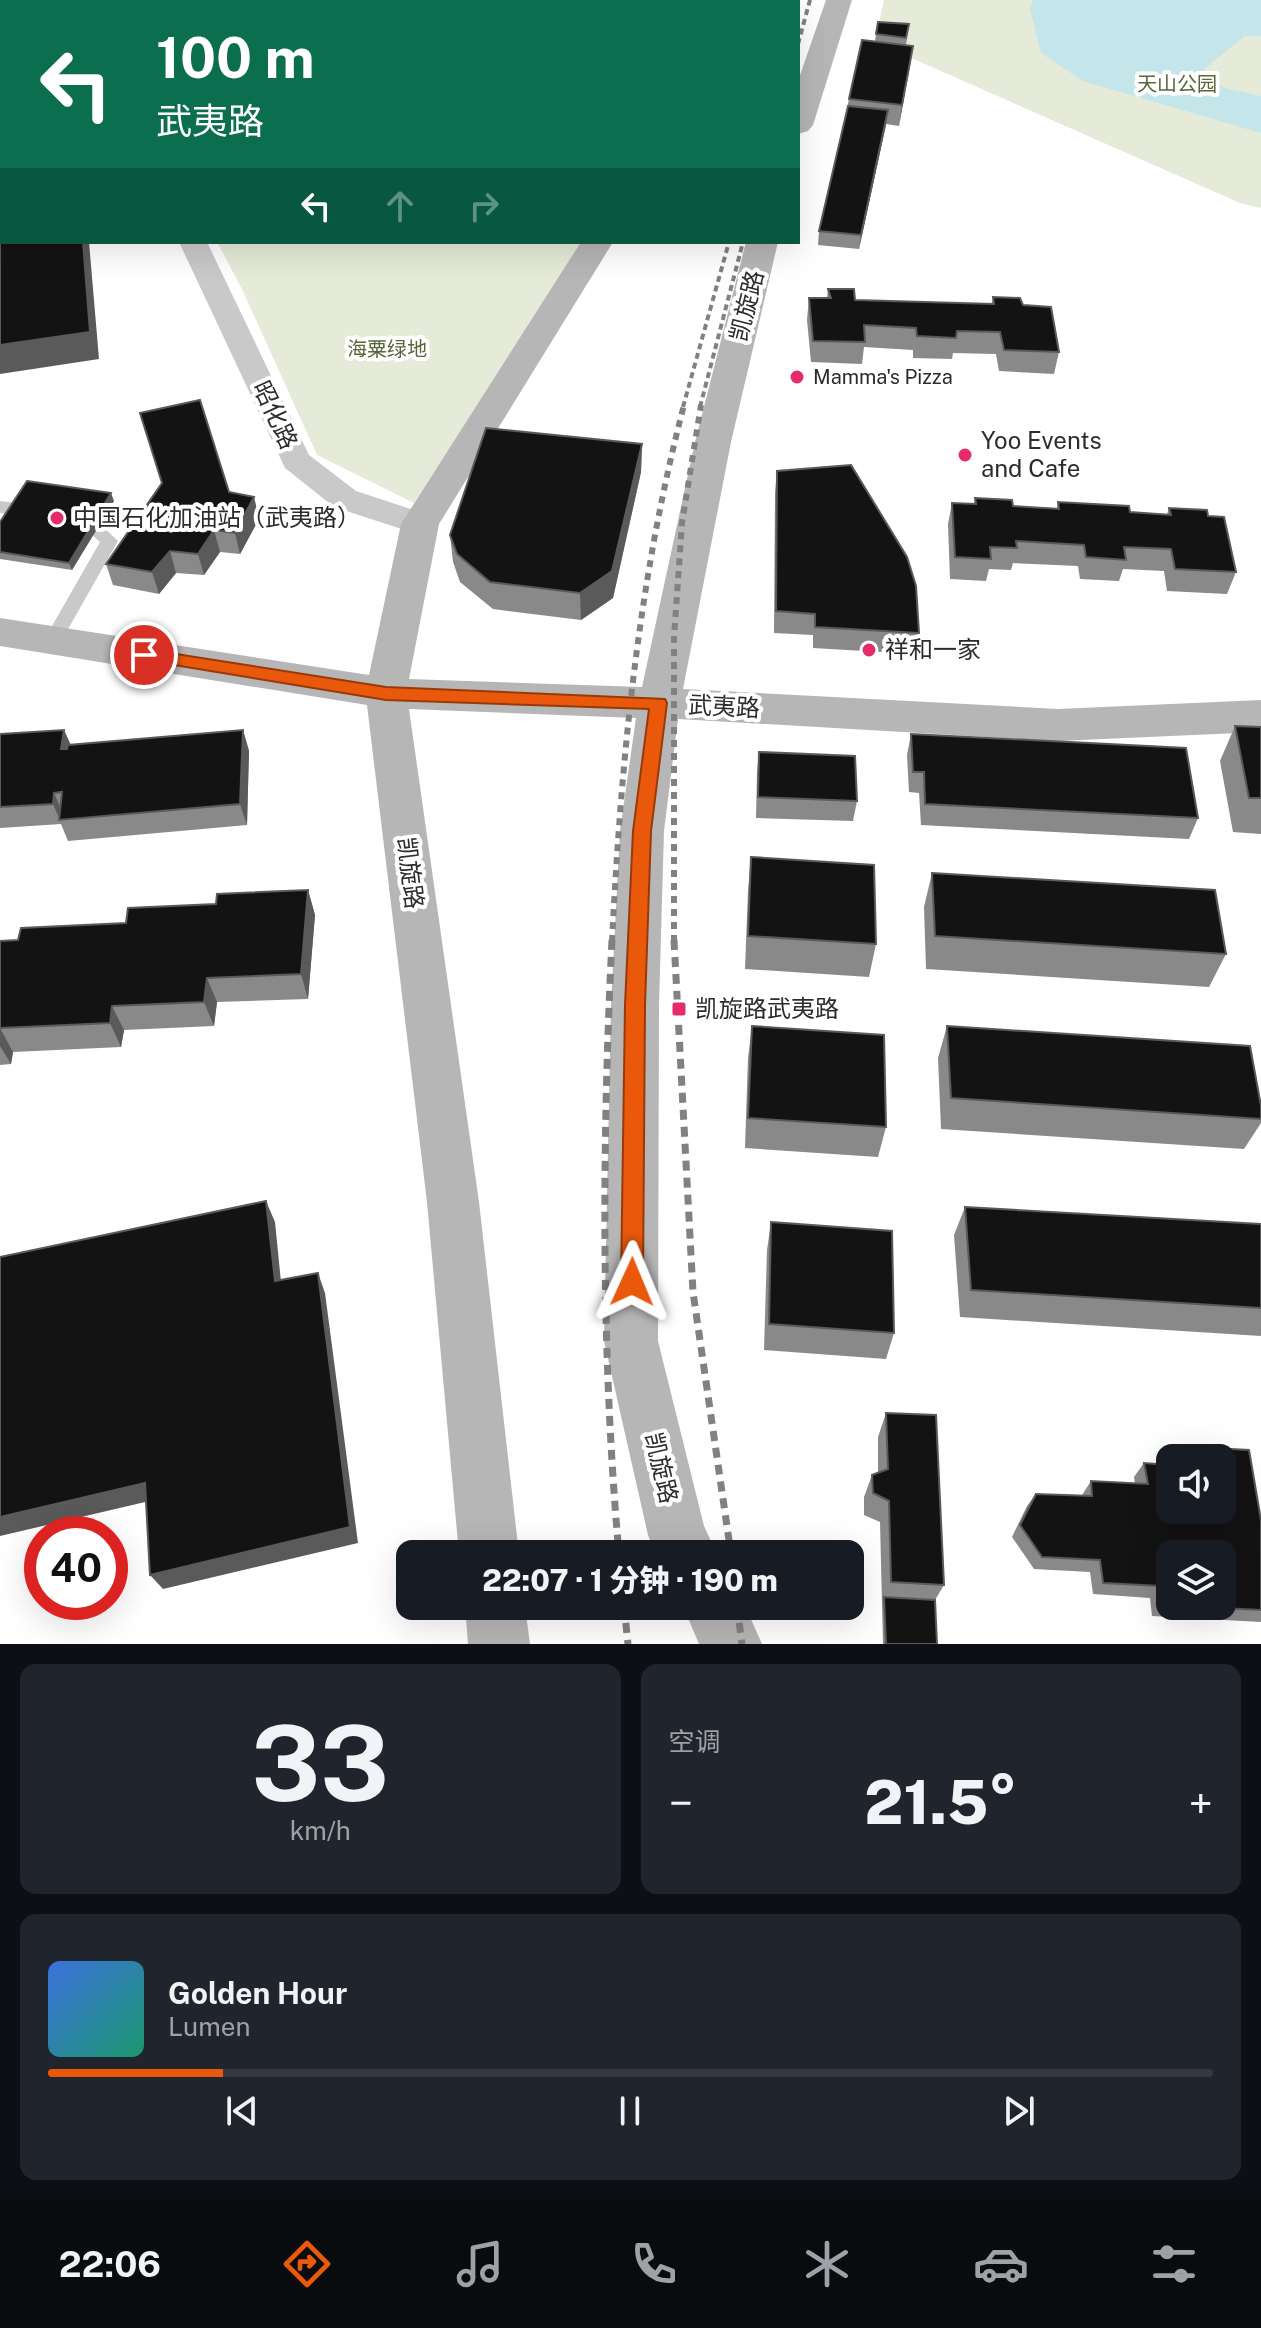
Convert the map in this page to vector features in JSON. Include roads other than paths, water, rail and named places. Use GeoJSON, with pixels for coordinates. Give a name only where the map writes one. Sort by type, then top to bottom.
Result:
{"type":"FeatureCollection","features":[{"type":"Feature","properties":{"kind":"street"},"geometry":{"type":"LineString","coordinates":[[800,119],[839,0]]}},
{"type":"Feature","properties":{"kind":"street","name":"昭化路"},"geometry":{"type":"LineString","coordinates":[[194,244],[296,461],[345,499],[420,524]]}},
{"type":"Feature","properties":{"kind":"street","name":"凯旋路"},"geometry":{"type":"LineString","coordinates":[[488,1540],[453,1202],[386,693],[420,524],[596,244]]}},
{"type":"Feature","properties":{"kind":"street","name":"凯旋路"},"geometry":{"type":"LineString","coordinates":[[680,1540],[631,1341],[641,846],[659,703],[713,442],[762,244]]}},
{"type":"Feature","properties":{"kind":"street","name":"武夷路"},"geometry":{"type":"LineString","coordinates":[[0,632],[386,693],[659,703],[1058,725],[1261,716]]}},
{"type":"Feature","properties":{"kind":"street"},"geometry":{"type":"LineString","coordinates":[[496,1620],[499,1644]]}},
{"type":"Feature","properties":{"kind":"street"},"geometry":{"type":"LineString","coordinates":[[720,1620],[731,1644]]}},
{"type":"Feature","properties":{"kind":"lane"},"geometry":{"type":"LineString","coordinates":[[0,507],[90,524],[109,541],[53,640]]}},
{"type":"Feature","properties":{"kind":"water"},"geometry":{"type":"Polygon","coordinates":[[[1033,0],[1261,0],[1261,36],[1245,36],[1203,70],[1224,88],[1261,96],[1261,133],[1083,81],[1041,53],[1030,8],[1033,0]]]}},
{"type":"Feature","properties":{"kind":"railway"},"geometry":{"type":"LineString","coordinates":[[800,37],[810,0]]}},
{"type":"Feature","properties":{"kind":"railway"},"geometry":{"type":"LineString","coordinates":[[683,407],[728,244]]}},
{"type":"Feature","properties":{"kind":"railway"},"geometry":{"type":"LineString","coordinates":[[700,407],[742,244]]}},
{"type":"Feature","properties":{"kind":"railway"},"geometry":{"type":"LineString","coordinates":[[612,942],[627,739],[643,604],[684,405]]}},
{"type":"Feature","properties":{"kind":"railway"},"geometry":{"type":"LineString","coordinates":[[674,940],[674,638],[682,523],[701,405]]}},
{"type":"Feature","properties":{"kind":"railway"},"geometry":{"type":"LineString","coordinates":[[612,940],[606,1092],[605,1247],[609,1402],[618,1540]]}},
{"type":"Feature","properties":{"kind":"railway"},"geometry":{"type":"LineString","coordinates":[[674,940],[693,1292],[729,1540]]}},
{"type":"Feature","properties":{"kind":"railway"},"geometry":{"type":"LineString","coordinates":[[625,1620],[628,1644]]}},
{"type":"Feature","properties":{"kind":"railway"},"geometry":{"type":"LineString","coordinates":[[739,1620],[742,1644]]}},
{"type":"Feature","properties":{"kind":"place","name":"Mamma's Pizza"},"geometry":{"type":"Point","coordinates":[797,377]}},
{"type":"Feature","properties":{"kind":"place","name":"Yoo Events and Cafe"},"geometry":{"type":"Point","coordinates":[965,455]}},
{"type":"Feature","properties":{"kind":"place","name":"中国石化加油站（武夷路）"},"geometry":{"type":"Point","coordinates":[57,518]}},
{"type":"Feature","properties":{"kind":"place","name":"祥和一家"},"geometry":{"type":"Point","coordinates":[869,650]}},
{"type":"Feature","properties":{"kind":"place","name":"凯旋路武夷路"},"geometry":{"type":"Point","coordinates":[679,1009]}},
{"type":"Feature","properties":{"kind":"park label","name":"天山公园"},"geometry":{"type":"Point","coordinates":[1177,84]}},
{"type":"Feature","properties":{"kind":"park label","name":"海粟绿地"},"geometry":{"type":"Point","coordinates":[387,349]}}]}
